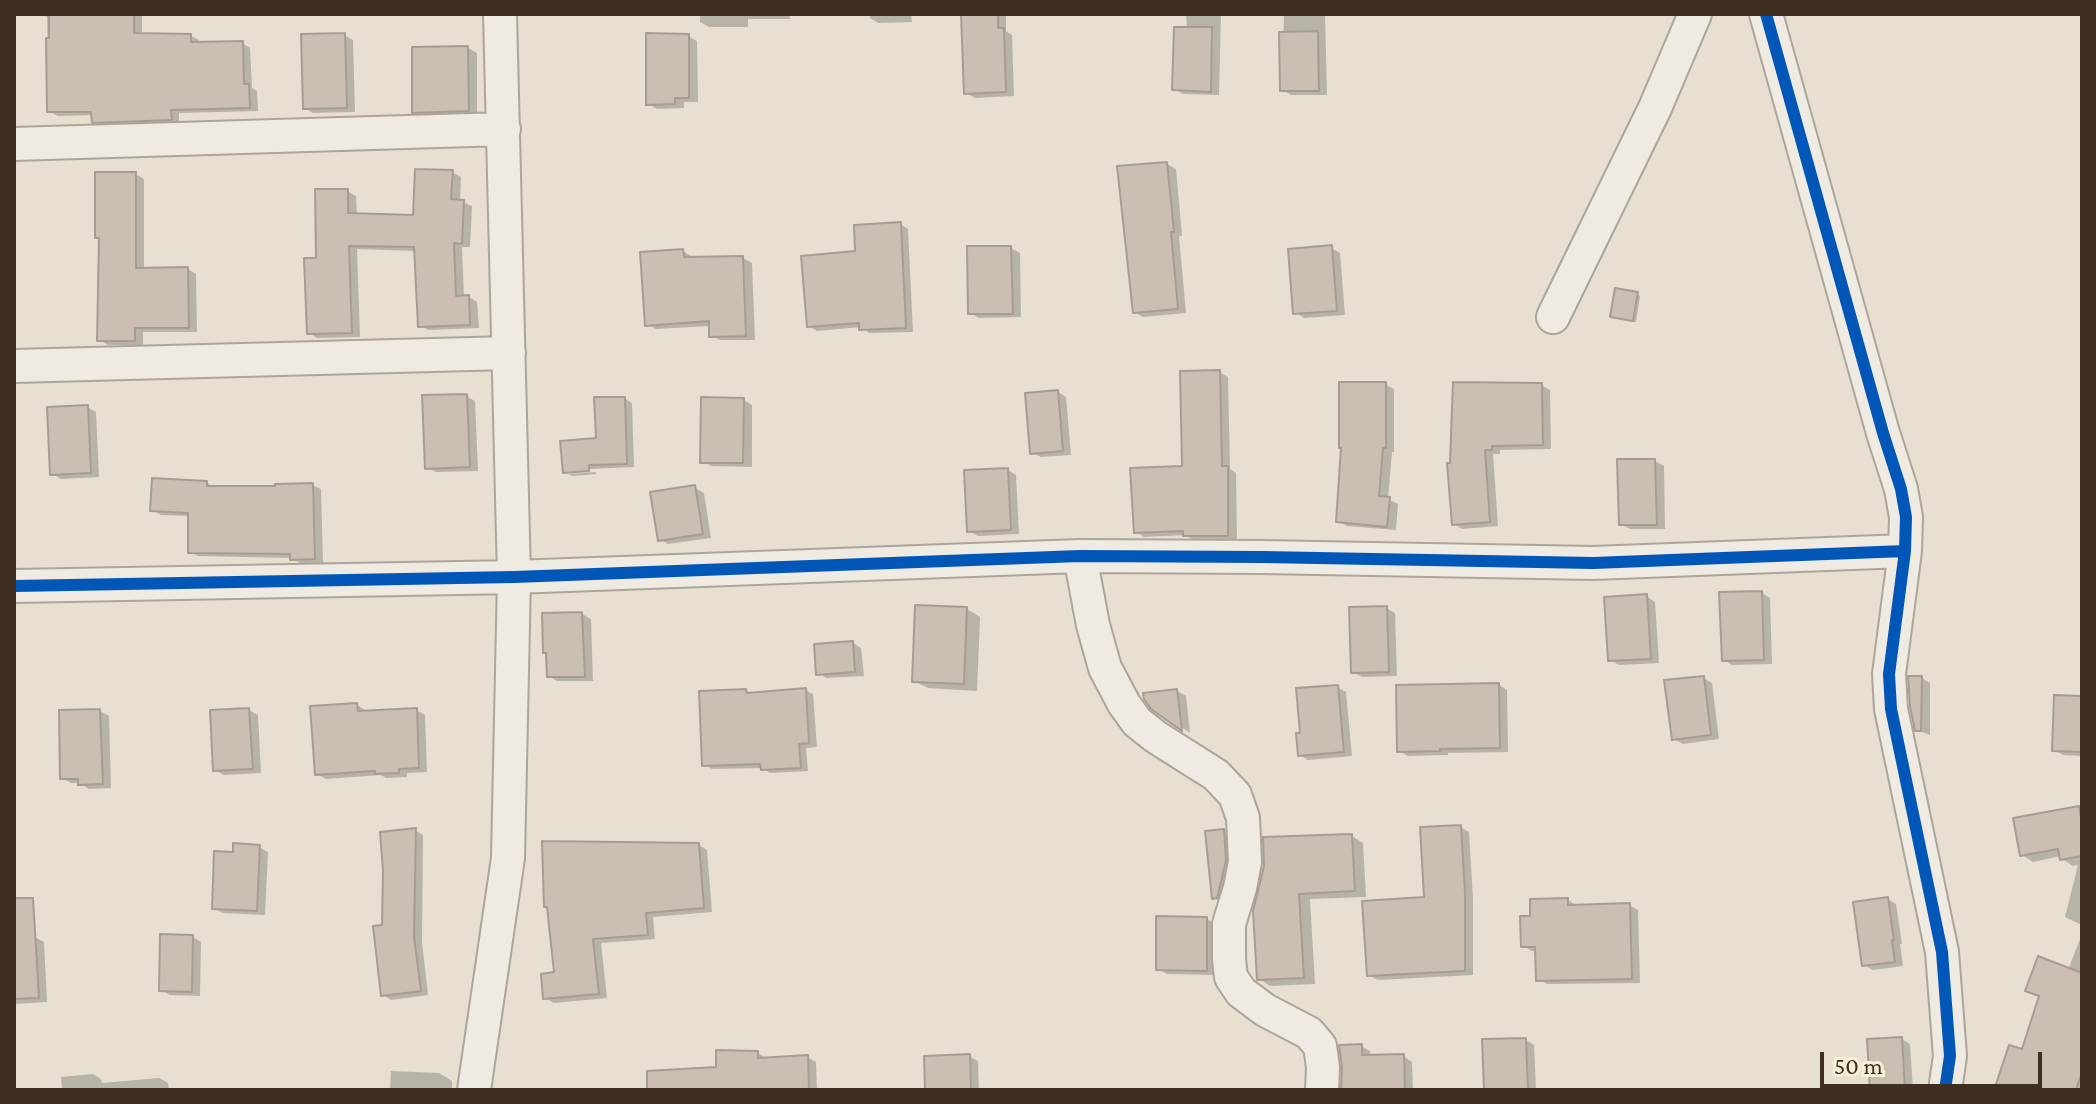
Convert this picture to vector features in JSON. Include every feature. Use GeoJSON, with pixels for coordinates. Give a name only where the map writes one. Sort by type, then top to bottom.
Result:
{"type":"FeatureCollection","features":[{"type":"Feature","properties":{"kind":"street"},"geometry":{"type":"LineString","coordinates":[[474,1090],[508,858],[514,577],[500,14]]}},
{"type":"Feature","properties":{"kind":"street"},"geometry":{"type":"LineString","coordinates":[[1553,317],[1655,108],[1695,14]]}},
{"type":"Feature","properties":{"kind":"street"},"geometry":{"type":"LineString","coordinates":[[1766,14],[1901,489],[1906,517],[1905,551],[1889,674],[1891,709],[1942,952],[1950,1056],[1945,1090]]}},
{"type":"Feature","properties":{"kind":"street"},"geometry":{"type":"LineString","coordinates":[[14,144],[504,129]]}},
{"type":"Feature","properties":{"kind":"street"},"geometry":{"type":"LineString","coordinates":[[14,366],[509,353]]}},
{"type":"Feature","properties":{"kind":"street"},"geometry":{"type":"LineString","coordinates":[[14,586],[514,577],[1080,556],[1593,563],[1905,551]]}},
{"type":"Feature","properties":{"kind":"street"},"geometry":{"type":"LineString","coordinates":[[1080,556],[1105,668],[1124,704],[1137,722],[1216,775],[1235,795],[1243,818],[1245,862],[1229,924],[1231,977],[1241,992],[1265,1010],[1309,1033],[1320,1046],[1322,1090]]}},
{"type":"Feature","properties":{"kind":"building"},"geometry":{"type":"Polygon","coordinates":[[[49,14],[134,14],[134,33],[191,34],[191,42],[243,41],[244,84],[249,84],[250,108],[171,110],[172,120],[92,123],[91,112],[47,112],[46,38],[49,38],[49,14]]]}},
{"type":"Feature","properties":{"kind":"building"},"geometry":{"type":"Polygon","coordinates":[[[961,14],[998,14],[998,28],[1004,28],[1006,92],[964,94],[961,14]]]}},
{"type":"Feature","properties":{"kind":"building"},"geometry":{"type":"Polygon","coordinates":[[[1174,27],[1212,27],[1211,92],[1172,90],[1174,27]]]}},
{"type":"Feature","properties":{"kind":"building"},"geometry":{"type":"Polygon","coordinates":[[[1318,31],[1319,91],[1280,91],[1279,32],[1318,31]]]}},
{"type":"Feature","properties":{"kind":"building"},"geometry":{"type":"Polygon","coordinates":[[[345,33],[347,108],[303,109],[301,34],[345,33]]]}},
{"type":"Feature","properties":{"kind":"building"},"geometry":{"type":"Polygon","coordinates":[[[646,33],[689,34],[689,98],[675,98],[675,104],[646,105],[646,33]]]}},
{"type":"Feature","properties":{"kind":"building"},"geometry":{"type":"Polygon","coordinates":[[[468,46],[469,111],[412,113],[412,47],[468,46]]]}},
{"type":"Feature","properties":{"kind":"building"},"geometry":{"type":"Polygon","coordinates":[[[1167,162],[1178,309],[1133,313],[1117,166],[1167,162]]]}},
{"type":"Feature","properties":{"kind":"building"},"geometry":{"type":"Polygon","coordinates":[[[415,169],[453,170],[451,199],[464,200],[462,244],[454,243],[456,296],[469,295],[470,325],[418,327],[414,247],[349,246],[352,333],[307,334],[304,258],[316,258],[315,189],[348,189],[348,213],[413,215],[415,169]]]}},
{"type":"Feature","properties":{"kind":"building"},"geometry":{"type":"Polygon","coordinates":[[[95,172],[136,172],[136,268],[188,267],[189,328],[135,328],[135,341],[97,341],[99,238],[95,238],[95,172]]]}},
{"type":"Feature","properties":{"kind":"building"},"geometry":{"type":"Polygon","coordinates":[[[901,222],[906,328],[859,330],[859,323],[807,327],[801,256],[855,251],[854,225],[901,222]]]}},
{"type":"Feature","properties":{"kind":"building"},"geometry":{"type":"Polygon","coordinates":[[[1332,245],[1337,311],[1293,314],[1288,249],[1332,245]]]}},
{"type":"Feature","properties":{"kind":"building"},"geometry":{"type":"Polygon","coordinates":[[[967,246],[1011,246],[1013,314],[968,314],[967,246]]]}},
{"type":"Feature","properties":{"kind":"building"},"geometry":{"type":"Polygon","coordinates":[[[683,249],[684,257],[743,256],[746,336],[709,337],[709,321],[645,326],[640,252],[683,249]]]}},
{"type":"Feature","properties":{"kind":"building"},"geometry":{"type":"Polygon","coordinates":[[[1615,288],[1638,292],[1633,321],[1610,317],[1615,288]]]}},
{"type":"Feature","properties":{"kind":"building"},"geometry":{"type":"Polygon","coordinates":[[[1220,370],[1222,466],[1228,466],[1228,536],[1183,536],[1183,531],[1134,533],[1130,468],[1182,466],[1180,371],[1220,370]]]}},
{"type":"Feature","properties":{"kind":"building"},"geometry":{"type":"Polygon","coordinates":[[[1339,382],[1386,382],[1386,448],[1383,448],[1379,496],[1390,497],[1387,527],[1336,522],[1341,448],[1339,382]]]}},
{"type":"Feature","properties":{"kind":"building"},"geometry":{"type":"Polygon","coordinates":[[[1453,382],[1542,383],[1543,445],[1492,446],[1492,450],[1485,450],[1490,522],[1452,525],[1447,463],[1450,463],[1453,382]]]}},
{"type":"Feature","properties":{"kind":"building"},"geometry":{"type":"Polygon","coordinates":[[[1058,390],[1063,451],[1030,454],[1025,393],[1058,390]]]}},
{"type":"Feature","properties":{"kind":"building"},"geometry":{"type":"Polygon","coordinates":[[[467,394],[470,467],[425,469],[422,395],[467,394]]]}},
{"type":"Feature","properties":{"kind":"building"},"geometry":{"type":"Polygon","coordinates":[[[594,397],[625,397],[627,464],[589,465],[589,471],[563,473],[560,441],[596,438],[594,397]]]}},
{"type":"Feature","properties":{"kind":"building"},"geometry":{"type":"Polygon","coordinates":[[[701,397],[744,398],[743,463],[700,463],[701,397]]]}},
{"type":"Feature","properties":{"kind":"building"},"geometry":{"type":"Polygon","coordinates":[[[88,405],[91,473],[50,475],[47,407],[88,405]]]}},
{"type":"Feature","properties":{"kind":"building"},"geometry":{"type":"Polygon","coordinates":[[[1617,459],[1655,459],[1657,525],[1619,525],[1617,459]]]}},
{"type":"Feature","properties":{"kind":"building"},"geometry":{"type":"Polygon","coordinates":[[[1008,468],[1011,530],[967,532],[964,470],[1008,468]]]}},
{"type":"Feature","properties":{"kind":"building"},"geometry":{"type":"Polygon","coordinates":[[[152,478],[207,481],[207,486],[313,483],[315,559],[290,560],[290,554],[188,553],[188,513],[150,511],[152,478]]]}},
{"type":"Feature","properties":{"kind":"building"},"geometry":{"type":"Polygon","coordinates":[[[695,485],[703,534],[658,541],[650,492],[695,485]]]}},
{"type":"Feature","properties":{"kind":"building"},"geometry":{"type":"Polygon","coordinates":[[[1762,591],[1764,660],[1722,661],[1719,592],[1762,591]]]}},
{"type":"Feature","properties":{"kind":"building"},"geometry":{"type":"Polygon","coordinates":[[[1647,594],[1651,659],[1608,661],[1604,597],[1647,594]]]}},
{"type":"Feature","properties":{"kind":"building"},"geometry":{"type":"Polygon","coordinates":[[[915,605],[967,607],[964,684],[912,682],[915,605]]]}},
{"type":"Feature","properties":{"kind":"building"},"geometry":{"type":"Polygon","coordinates":[[[1387,606],[1389,672],[1351,673],[1349,607],[1387,606]]]}},
{"type":"Feature","properties":{"kind":"building"},"geometry":{"type":"Polygon","coordinates":[[[582,612],[585,677],[547,677],[542,613],[582,612]]]}},
{"type":"Feature","properties":{"kind":"building"},"geometry":{"type":"Polygon","coordinates":[[[853,641],[855,672],[816,675],[814,644],[853,641]]]}},
{"type":"Feature","properties":{"kind":"building"},"geometry":{"type":"Polygon","coordinates":[[[1704,676],[1711,735],[1672,740],[1664,680],[1704,676]]]}},
{"type":"Feature","properties":{"kind":"building"},"geometry":{"type":"Polygon","coordinates":[[[1908,676],[1922,676],[1921,731],[1915,731],[1908,676]]]}},
{"type":"Feature","properties":{"kind":"building"},"geometry":{"type":"Polygon","coordinates":[[[1499,683],[1500,748],[1397,752],[1396,685],[1499,683]]]}},
{"type":"Feature","properties":{"kind":"building"},"geometry":{"type":"Polygon","coordinates":[[[1338,685],[1344,752],[1298,756],[1296,733],[1300,733],[1296,688],[1338,685]]]}},
{"type":"Feature","properties":{"kind":"building"},"geometry":{"type":"Polygon","coordinates":[[[806,688],[809,743],[799,744],[801,768],[761,770],[760,764],[702,766],[699,691],[746,689],[747,693],[806,688]]]}},
{"type":"Feature","properties":{"kind":"building"},"geometry":{"type":"Polygon","coordinates":[[[1177,689],[1182,731],[1151,709],[1143,693],[1177,689]]]}},
{"type":"Feature","properties":{"kind":"building"},"geometry":{"type":"Polygon","coordinates":[[[2054,695],[2082,696],[2082,752],[2052,751],[2054,695]]]}},
{"type":"Feature","properties":{"kind":"building"},"geometry":{"type":"Polygon","coordinates":[[[357,703],[358,711],[417,708],[419,768],[399,769],[399,773],[375,774],[375,771],[315,775],[310,706],[357,703]]]}},
{"type":"Feature","properties":{"kind":"building"},"geometry":{"type":"Polygon","coordinates":[[[249,708],[253,769],[213,771],[210,710],[249,708]]]}},
{"type":"Feature","properties":{"kind":"building"},"geometry":{"type":"Polygon","coordinates":[[[100,709],[103,784],[78,785],[78,779],[60,779],[59,710],[100,709]]]}},
{"type":"Feature","properties":{"kind":"building"},"geometry":{"type":"Polygon","coordinates":[[[2079,806],[2082,856],[2060,860],[2058,849],[2020,856],[2013,818],[2079,806]]]}},
{"type":"Feature","properties":{"kind":"building"},"geometry":{"type":"Polygon","coordinates":[[[1461,825],[1465,971],[1367,976],[1362,901],[1424,897],[1420,827],[1461,825]]]}},
{"type":"Feature","properties":{"kind":"building"},"geometry":{"type":"Polygon","coordinates":[[[416,828],[414,936],[421,991],[381,996],[373,926],[382,925],[380,832],[416,828]]]}},
{"type":"Feature","properties":{"kind":"building"},"geometry":{"type":"Polygon","coordinates":[[[1224,829],[1226,861],[1217,898],[1212,899],[1205,831],[1224,829]]]}},
{"type":"Feature","properties":{"kind":"building"},"geometry":{"type":"Polygon","coordinates":[[[1352,834],[1355,891],[1299,894],[1304,978],[1257,980],[1253,911],[1264,866],[1263,837],[1352,834]]]}},
{"type":"Feature","properties":{"kind":"building"},"geometry":{"type":"Polygon","coordinates":[[[542,841],[699,843],[704,908],[646,913],[648,935],[593,939],[599,994],[543,999],[541,974],[554,972],[547,907],[544,907],[542,841]]]}},
{"type":"Feature","properties":{"kind":"building"},"geometry":{"type":"Polygon","coordinates":[[[233,843],[260,845],[257,911],[212,909],[214,851],[233,852],[233,843]]]}},
{"type":"Feature","properties":{"kind":"building"},"geometry":{"type":"Polygon","coordinates":[[[1888,897],[1895,962],[1862,966],[1853,902],[1888,897]]]}},
{"type":"Feature","properties":{"kind":"building"},"geometry":{"type":"Polygon","coordinates":[[[14,898],[33,898],[39,998],[14,999],[14,898]]]}},
{"type":"Feature","properties":{"kind":"building"},"geometry":{"type":"Polygon","coordinates":[[[1568,898],[1568,905],[1630,903],[1632,979],[1536,981],[1535,947],[1521,947],[1520,916],[1530,916],[1530,899],[1568,898]]]}},
{"type":"Feature","properties":{"kind":"building"},"geometry":{"type":"Polygon","coordinates":[[[1156,916],[1207,917],[1207,971],[1156,970],[1156,916]]]}},
{"type":"Feature","properties":{"kind":"building"},"geometry":{"type":"Polygon","coordinates":[[[160,934],[193,935],[192,992],[159,991],[160,934]]]}},
{"type":"Feature","properties":{"kind":"building"},"geometry":{"type":"Polygon","coordinates":[[[2038,956],[2082,973],[2082,1072],[2076,1090],[1994,1090],[2009,1045],[2022,1049],[2039,996],[2025,991],[2038,956]]]}},
{"type":"Feature","properties":{"kind":"building"},"geometry":{"type":"Polygon","coordinates":[[[1902,1037],[1905,1090],[1870,1090],[1867,1039],[1902,1037]]]}},
{"type":"Feature","properties":{"kind":"building"},"geometry":{"type":"Polygon","coordinates":[[[1526,1038],[1528,1090],[1484,1090],[1482,1039],[1526,1038]]]}},
{"type":"Feature","properties":{"kind":"building"},"geometry":{"type":"Polygon","coordinates":[[[1362,1044],[1362,1055],[1404,1054],[1405,1090],[1341,1090],[1339,1045],[1362,1044]]]}},
{"type":"Feature","properties":{"kind":"building"},"geometry":{"type":"Polygon","coordinates":[[[716,1050],[758,1051],[758,1058],[808,1055],[809,1090],[647,1090],[647,1071],[716,1067],[716,1050]]]}},
{"type":"Feature","properties":{"kind":"building"},"geometry":{"type":"Polygon","coordinates":[[[970,1054],[971,1090],[925,1090],[924,1056],[970,1054]]]}},
{"type":"Feature","properties":{"kind":"cycle path"},"geometry":{"type":"LineString","coordinates":[[1766,14],[1901,489],[1906,517],[1905,551],[1889,674],[1891,709],[1942,952],[1950,1056],[1945,1090]]}},
{"type":"Feature","properties":{"kind":"cycle path"},"geometry":{"type":"LineString","coordinates":[[14,586],[514,577],[1080,556],[1593,563],[1905,551]]}}]}
